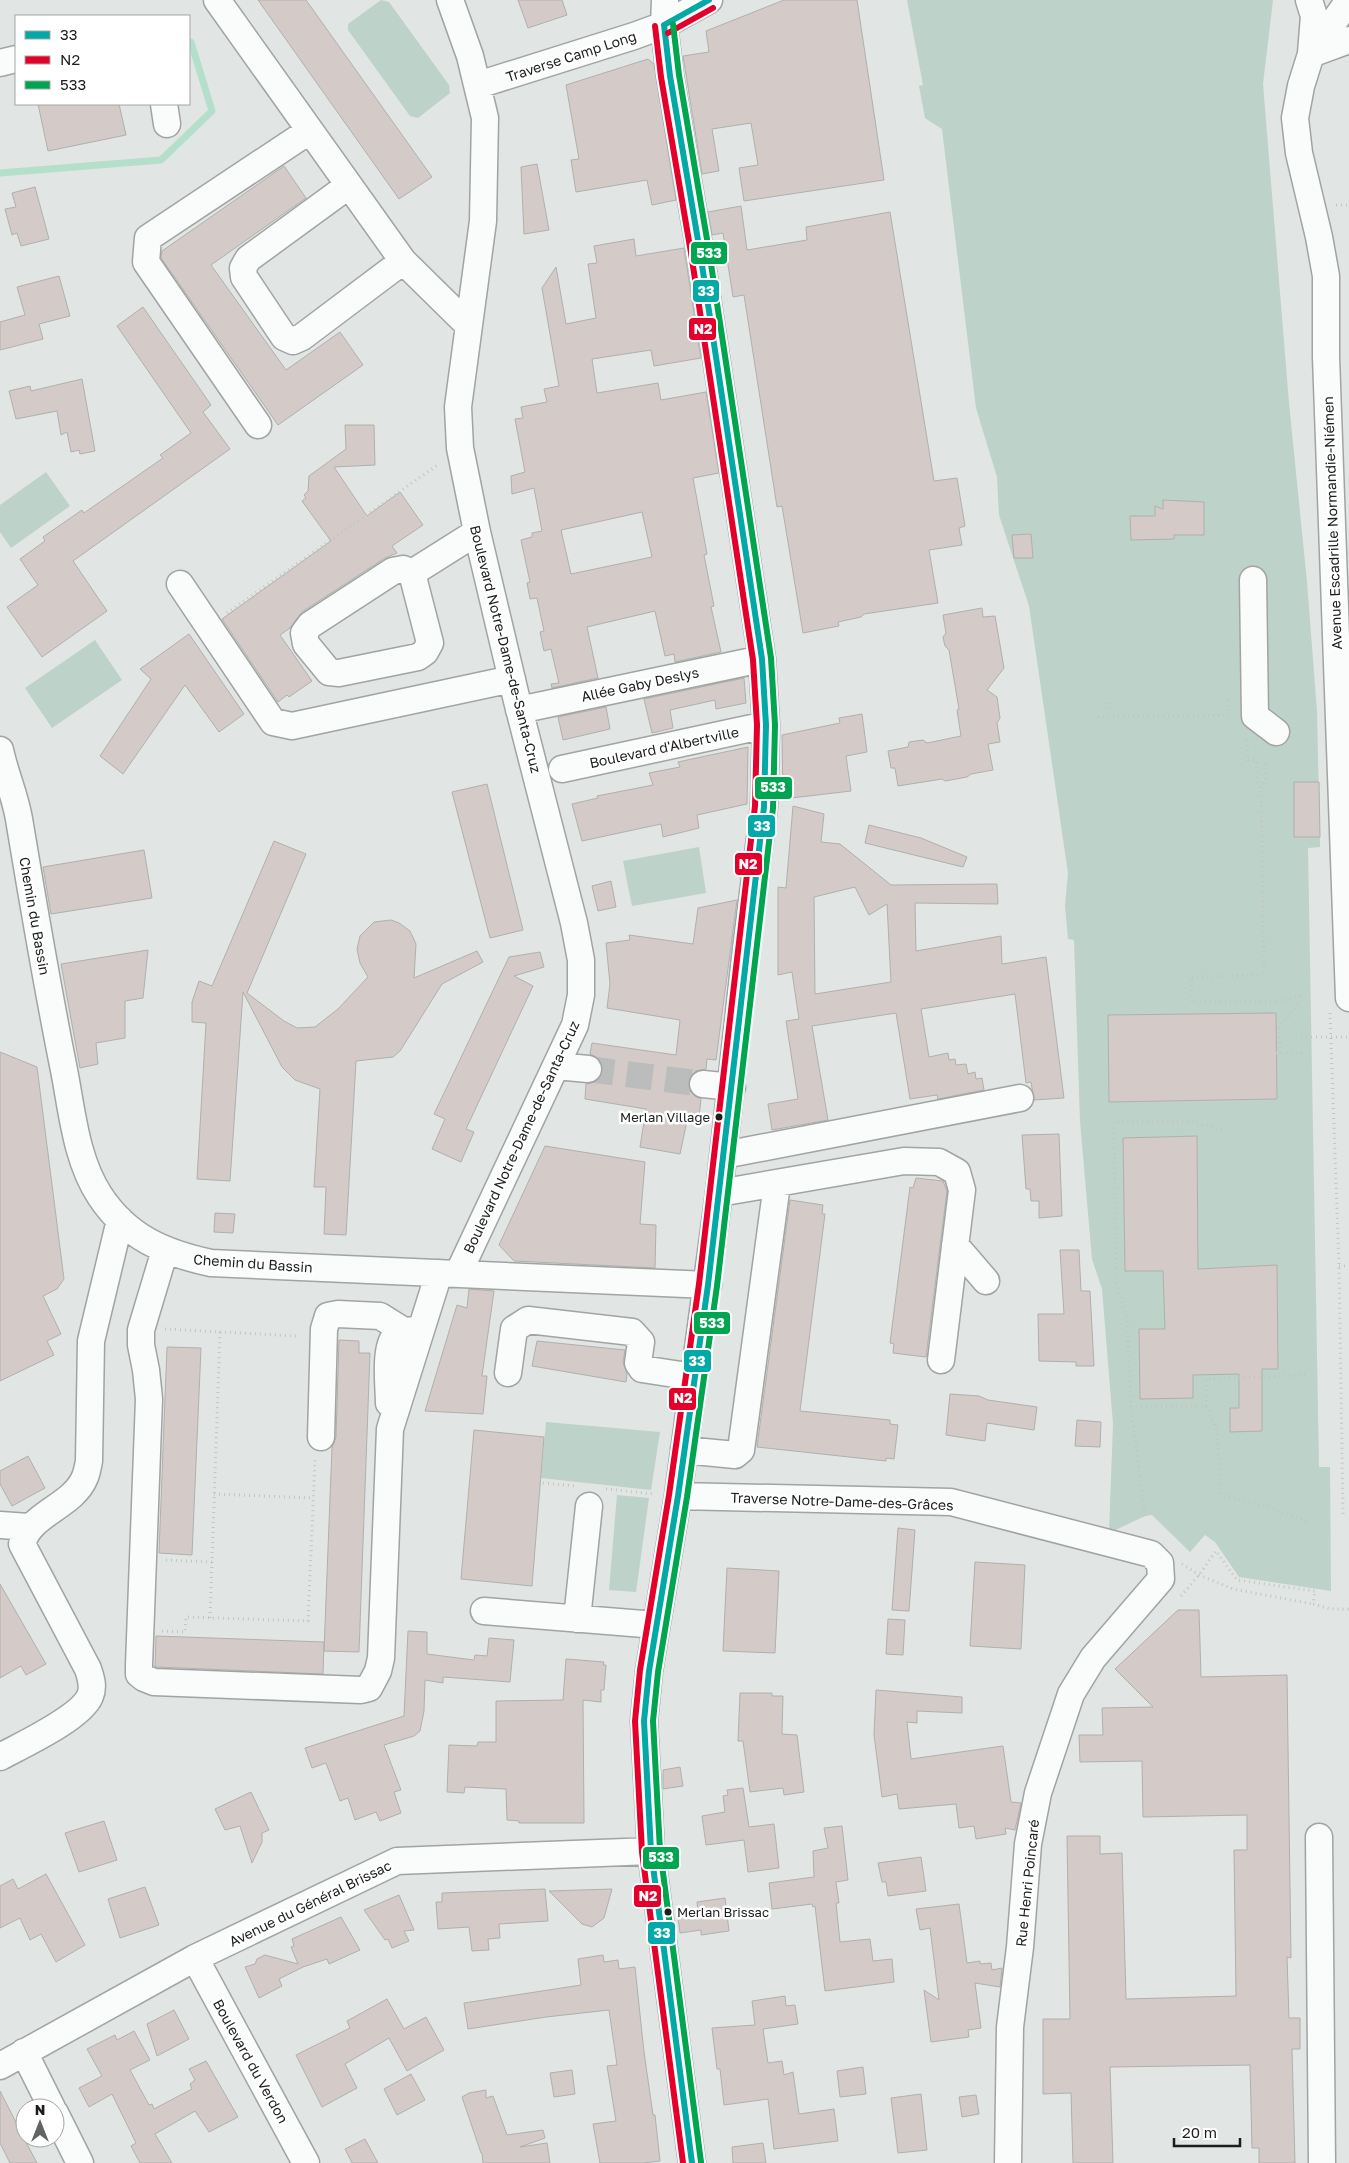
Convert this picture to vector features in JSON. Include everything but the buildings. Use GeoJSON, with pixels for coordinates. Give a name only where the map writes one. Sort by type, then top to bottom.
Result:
{"type":"FeatureCollection","features":[{"type":"Feature","properties":{"kind":"street"},"geometry":{"type":"LineString","coordinates":[[217,0],[348,186],[404,261],[468,325]]}},
{"type":"Feature","properties":{"kind":"street","name":"Boulevard Notre-Dame-de-Santa-Cruz"},"geometry":{"type":"LineString","coordinates":[[165,1250],[141,1330],[141,1345],[149,1400],[140,1674],[154,1682],[361,1690],[369,1688],[378,1671],[381,1658],[390,1429],[413,1330],[448,1274],[556,1066],[575,1025],[580,995],[581,960],[574,923],[519,710],[477,532],[460,448],[458,407],[483,221],[485,118],[478,86],[450,0]]}},
{"type":"Feature","properties":{"kind":"street","name":"Traverse Camp Long"},"geometry":{"type":"LineString","coordinates":[[478,86],[634,36],[665,12],[709,0]]}},
{"type":"Feature","properties":{"kind":"street"},"geometry":{"type":"LineString","coordinates":[[1309,0],[1314,16],[1311,54],[1349,40]]}},
{"type":"Feature","properties":{"kind":"street","name":"Avenue Escadrille Normandie-Niémen"},"geometry":{"type":"LineString","coordinates":[[1347,4],[1311,54],[1301,86],[1295,118],[1299,153],[1319,237],[1326,276],[1326,366],[1349,998]]}},
{"type":"Feature","properties":{"kind":"street"},"geometry":{"type":"LineString","coordinates":[[665,12],[670,76],[700,252],[762,659],[766,725],[764,807],[746,949],[724,1155],[708,1285],[678,1496],[656,1626],[644,1721],[651,1851],[692,2163]]}},
{"type":"Feature","properties":{"kind":"street"},"geometry":{"type":"LineString","coordinates":[[0,63],[15,59]]}},
{"type":"Feature","properties":{"kind":"street"},"geometry":{"type":"LineString","coordinates":[[258,425],[146,262],[148,238],[309,131]]}},
{"type":"Feature","properties":{"kind":"street"},"geometry":{"type":"LineString","coordinates":[[348,186],[248,260],[243,268],[244,277],[284,337],[293,341],[302,337],[404,261]]}},
{"type":"Feature","properties":{"kind":"street"},"geometry":{"type":"LineString","coordinates":[[412,573],[477,532]]}},
{"type":"Feature","properties":{"kind":"street"},"geometry":{"type":"LineString","coordinates":[[404,569],[412,573],[430,643],[425,652],[418,657],[339,673],[329,672],[306,644],[304,633],[310,625],[393,571],[404,569]]}},
{"type":"Feature","properties":{"kind":"street"},"geometry":{"type":"LineString","coordinates":[[1252,580],[1255,716],[1276,732]]}},
{"type":"Feature","properties":{"kind":"street"},"geometry":{"type":"LineString","coordinates":[[180,584],[273,722],[292,726],[512,679]]}},
{"type":"Feature","properties":{"kind":"street","name":"Allée Gaby Deslys"},"geometry":{"type":"LineString","coordinates":[[519,710],[762,659]]}},
{"type":"Feature","properties":{"kind":"street","name":"Boulevard d'Albertville"},"geometry":{"type":"LineString","coordinates":[[562,769],[766,725]]}},
{"type":"Feature","properties":{"kind":"street","name":"Chemin du Bassin"},"geometry":{"type":"LineString","coordinates":[[0,750],[4,772],[17,809],[44,972],[79,1147],[90,1179],[100,1196],[120,1220],[143,1240],[185,1258],[210,1263],[708,1285]]}},
{"type":"Feature","properties":{"kind":"street"},"geometry":{"type":"LineString","coordinates":[[556,1066],[588,1070]]}},
{"type":"Feature","properties":{"kind":"street"},"geometry":{"type":"LineString","coordinates":[[703,1084],[732,1087]]}},
{"type":"Feature","properties":{"kind":"street"},"geometry":{"type":"LineString","coordinates":[[724,1155],[1020,1098]]}},
{"type":"Feature","properties":{"kind":"street"},"geometry":{"type":"LineString","coordinates":[[719,1193],[904,1161],[939,1162],[957,1172],[962,1190],[941,1360]]}},
{"type":"Feature","properties":{"kind":"street"},"geometry":{"type":"LineString","coordinates":[[684,1450],[735,1455],[741,1450],[777,1184]]}},
{"type":"Feature","properties":{"kind":"street"},"geometry":{"type":"LineString","coordinates":[[0,1757],[70,1717],[82,1708],[90,1695],[92,1683],[88,1669],[22,1544],[29,1527],[64,1503],[85,1477],[89,1461],[90,1341],[120,1220]]}},
{"type":"Feature","properties":{"kind":"street"},"geometry":{"type":"LineString","coordinates":[[955,1245],[986,1281]]}},
{"type":"Feature","properties":{"kind":"street"},"geometry":{"type":"LineString","coordinates":[[321,1437],[324,1329],[328,1316],[338,1314],[380,1316],[413,1330]]}},
{"type":"Feature","properties":{"kind":"street"},"geometry":{"type":"LineString","coordinates":[[508,1373],[514,1329],[528,1320],[632,1332],[641,1342],[638,1363],[642,1369],[694,1377]]}},
{"type":"Feature","properties":{"kind":"street"},"geometry":{"type":"LineString","coordinates":[[577,1619],[590,1494]]}},
{"type":"Feature","properties":{"kind":"street","name":"Traverse Notre-Dame-des-Grâces"},"geometry":{"type":"LineString","coordinates":[[678,1496],[951,1502],[1151,1554]]}},
{"type":"Feature","properties":{"kind":"street"},"geometry":{"type":"LineString","coordinates":[[0,1525],[29,1527]]}},
{"type":"Feature","properties":{"kind":"street","name":"Rue Henri Poincaré"},"geometry":{"type":"LineString","coordinates":[[1008,2163],[1010,2027],[1020,1947],[1028,1844],[1038,1793],[1071,1694],[1093,1658],[1161,1579],[1160,1563],[1151,1554]]}},
{"type":"Feature","properties":{"kind":"street"},"geometry":{"type":"LineString","coordinates":[[484,1611],[656,1626]]}},
{"type":"Feature","properties":{"kind":"street"},"geometry":{"type":"LineString","coordinates":[[1319,1837],[1322,2163]]}},
{"type":"Feature","properties":{"kind":"street","name":"Avenue du Général Brissac"},"geometry":{"type":"LineString","coordinates":[[0,2066],[195,1958],[397,1861],[651,1851]]}},
{"type":"Feature","properties":{"kind":"street","name":"Boulevard du Verdon"},"geometry":{"type":"LineString","coordinates":[[195,1958],[306,2163]]}},
{"type":"Feature","properties":{"kind":"street"},"geometry":{"type":"LineString","coordinates":[[24,2052],[47,2098]]}},
{"type":"Feature","properties":{"kind":"street"},"geometry":{"type":"LineString","coordinates":[[65,2133],[80,2163]]}},
{"type":"Feature","properties":{"kind":"path"},"geometry":{"type":"LineString","coordinates":[[208,626],[460,448]]}},
{"type":"Feature","properties":{"kind":"path"},"geometry":{"type":"LineString","coordinates":[[1228,700],[1228,715]]}},
{"type":"Feature","properties":{"kind":"path"},"geometry":{"type":"LineString","coordinates":[[1168,702],[1168,716]]}},
{"type":"Feature","properties":{"kind":"path"},"geometry":{"type":"LineString","coordinates":[[1107,703],[1107,717]]}},
{"type":"Feature","properties":{"kind":"path"},"geometry":{"type":"LineString","coordinates":[[1098,717],[1236,715]]}},
{"type":"Feature","properties":{"kind":"path"},"geometry":{"type":"LineString","coordinates":[[1244,737],[1247,740],[1248,760],[1256,760],[1256,781],[1261,789]]}},
{"type":"Feature","properties":{"kind":"path"},"geometry":{"type":"LineString","coordinates":[[1266,759],[1266,779],[1261,789],[1264,975],[1191,977],[1192,1002],[1274,1002],[1301,996]]}},
{"type":"Feature","properties":{"kind":"path"},"geometry":{"type":"LineString","coordinates":[[1301,1002],[1279,1026],[1278,1053],[1302,1052]]}},
{"type":"Feature","properties":{"kind":"path"},"geometry":{"type":"LineString","coordinates":[[1302,1037],[1349,1037]]}},
{"type":"Feature","properties":{"kind":"path"},"geometry":{"type":"LineString","coordinates":[[1145,1516],[1131,1407],[1127,1316],[1116,1283],[1114,1122],[1192,1122],[1223,1130]]}},
{"type":"Feature","properties":{"kind":"path"},"geometry":{"type":"LineString","coordinates":[[1339,1266],[1349,1266]]}},
{"type":"Feature","properties":{"kind":"path"},"geometry":{"type":"LineString","coordinates":[[165,1329],[296,1336]]}},
{"type":"Feature","properties":{"kind":"path"},"geometry":{"type":"LineString","coordinates":[[210,1618],[220,1332]]}},
{"type":"Feature","properties":{"kind":"path"},"geometry":{"type":"LineString","coordinates":[[1306,1375],[1206,1379],[1206,1406],[1217,1430],[1221,1495],[1270,1507],[1308,1522]]}},
{"type":"Feature","properties":{"kind":"path"},"geometry":{"type":"LineString","coordinates":[[1131,1407],[1206,1406]]}},
{"type":"Feature","properties":{"kind":"path"},"geometry":{"type":"LineString","coordinates":[[160,1631],[185,1632],[186,1617],[308,1621],[315,1441],[321,1437]]}},
{"type":"Feature","properties":{"kind":"path"},"geometry":{"type":"LineString","coordinates":[[543,1483],[590,1494],[678,1496]]}},
{"type":"Feature","properties":{"kind":"path"},"geometry":{"type":"LineString","coordinates":[[214,1494],[313,1498]]}},
{"type":"Feature","properties":{"kind":"path"},"geometry":{"type":"LineString","coordinates":[[1176,1602],[1216,1551],[1237,1580],[1315,1591],[1313,1604]]}},
{"type":"Feature","properties":{"kind":"path"},"geometry":{"type":"LineString","coordinates":[[1181,1572],[1186,1565],[1199,1575],[1233,1589],[1330,1609],[1349,1609]]}},
{"type":"Feature","properties":{"kind":"green space"},"geometry":{"type":"Polygon","coordinates":[[[381,0],[389,2],[449,85],[450,93],[418,118],[410,116],[348,30],[348,24],[381,0]]]}},
{"type":"Feature","properties":{"kind":"green space"},"geometry":{"type":"Polygon","coordinates":[[[907,0],[1273,0],[1263,84],[1317,711],[1320,847],[1308,848],[1319,1467],[1330,1467],[1331,1591],[1239,1577],[1215,1542],[1205,1535],[1190,1552],[1152,1515],[1145,1516],[1109,1533],[1113,1424],[1102,1289],[1092,1259],[1080,1121],[1074,940],[1068,939],[1065,906],[1068,873],[1029,606],[999,515],[997,477],[976,408],[942,129],[925,118],[919,86],[923,85],[907,0]]]}},
{"type":"Feature","properties":{"kind":"green space"},"geometry":{"type":"Polygon","coordinates":[[[46,472],[70,506],[11,548],[0,532],[0,505],[46,472]]]}},
{"type":"Feature","properties":{"kind":"green space"},"geometry":{"type":"Polygon","coordinates":[[[95,640],[122,680],[52,728],[25,688],[95,640]]]}},
{"type":"Feature","properties":{"kind":"green space"},"geometry":{"type":"Polygon","coordinates":[[[699,847],[706,893],[632,906],[623,861],[699,847]]]}},
{"type":"Feature","properties":{"kind":"green space"},"geometry":{"type":"Polygon","coordinates":[[[546,1422],[660,1432],[651,1490],[541,1478],[546,1422]]]}},
{"type":"Feature","properties":{"kind":"green space"},"geometry":{"type":"Polygon","coordinates":[[[617,1495],[649,1498],[636,1592],[609,1590],[617,1495]]]}},
{"type":"Feature","properties":{"kind":"waterway"},"geometry":{"type":"LineString","coordinates":[[0,173],[161,160],[212,111],[191,42]]}},
{"type":"Feature","properties":{"kind":"tunnel"},"geometry":{"type":"LineString","coordinates":[[588,1069],[703,1084]]}},
{"type":"Feature","properties":{"kind":"transit line","name":"33"},"geometry":{"type":"LineString","coordinates":[[664,25],[709,0]]}},
{"type":"Feature","properties":{"kind":"transit line","name":"N2"},"geometry":{"type":"LineString","coordinates":[[668,33],[713,8]]}},
{"type":"Feature","properties":{"kind":"transit line","name":"533"},"geometry":{"type":"LineString","coordinates":[[673,24],[679,75],[709,251],[771,658],[775,725],[773,808],[717,1286],[687,1497],[658,1672],[653,1721],[660,1850],[701,2162]]}},
{"type":"Feature","properties":{"kind":"transit line","name":"33"},"geometry":{"type":"LineString","coordinates":[[664,25],[670,76],[700,252],[762,659],[766,725],[764,807],[708,1285],[678,1496],[649,1671],[644,1721],[651,1851],[692,2163]]}},
{"type":"Feature","properties":{"kind":"transit line","name":"N2"},"geometry":{"type":"LineString","coordinates":[[655,26],[661,77],[691,253],[753,660],[757,725],[755,806],[699,1284],[669,1495],[640,1670],[635,1721],[642,1852],[683,2163]]}},
{"type":"Feature","properties":{"kind":"place","name":"Merlan Village"},"geometry":{"type":"Point","coordinates":[719,1117]}},
{"type":"Feature","properties":{"kind":"place","name":"Merlan Brissac"},"geometry":{"type":"Point","coordinates":[668,1912]}}]}
